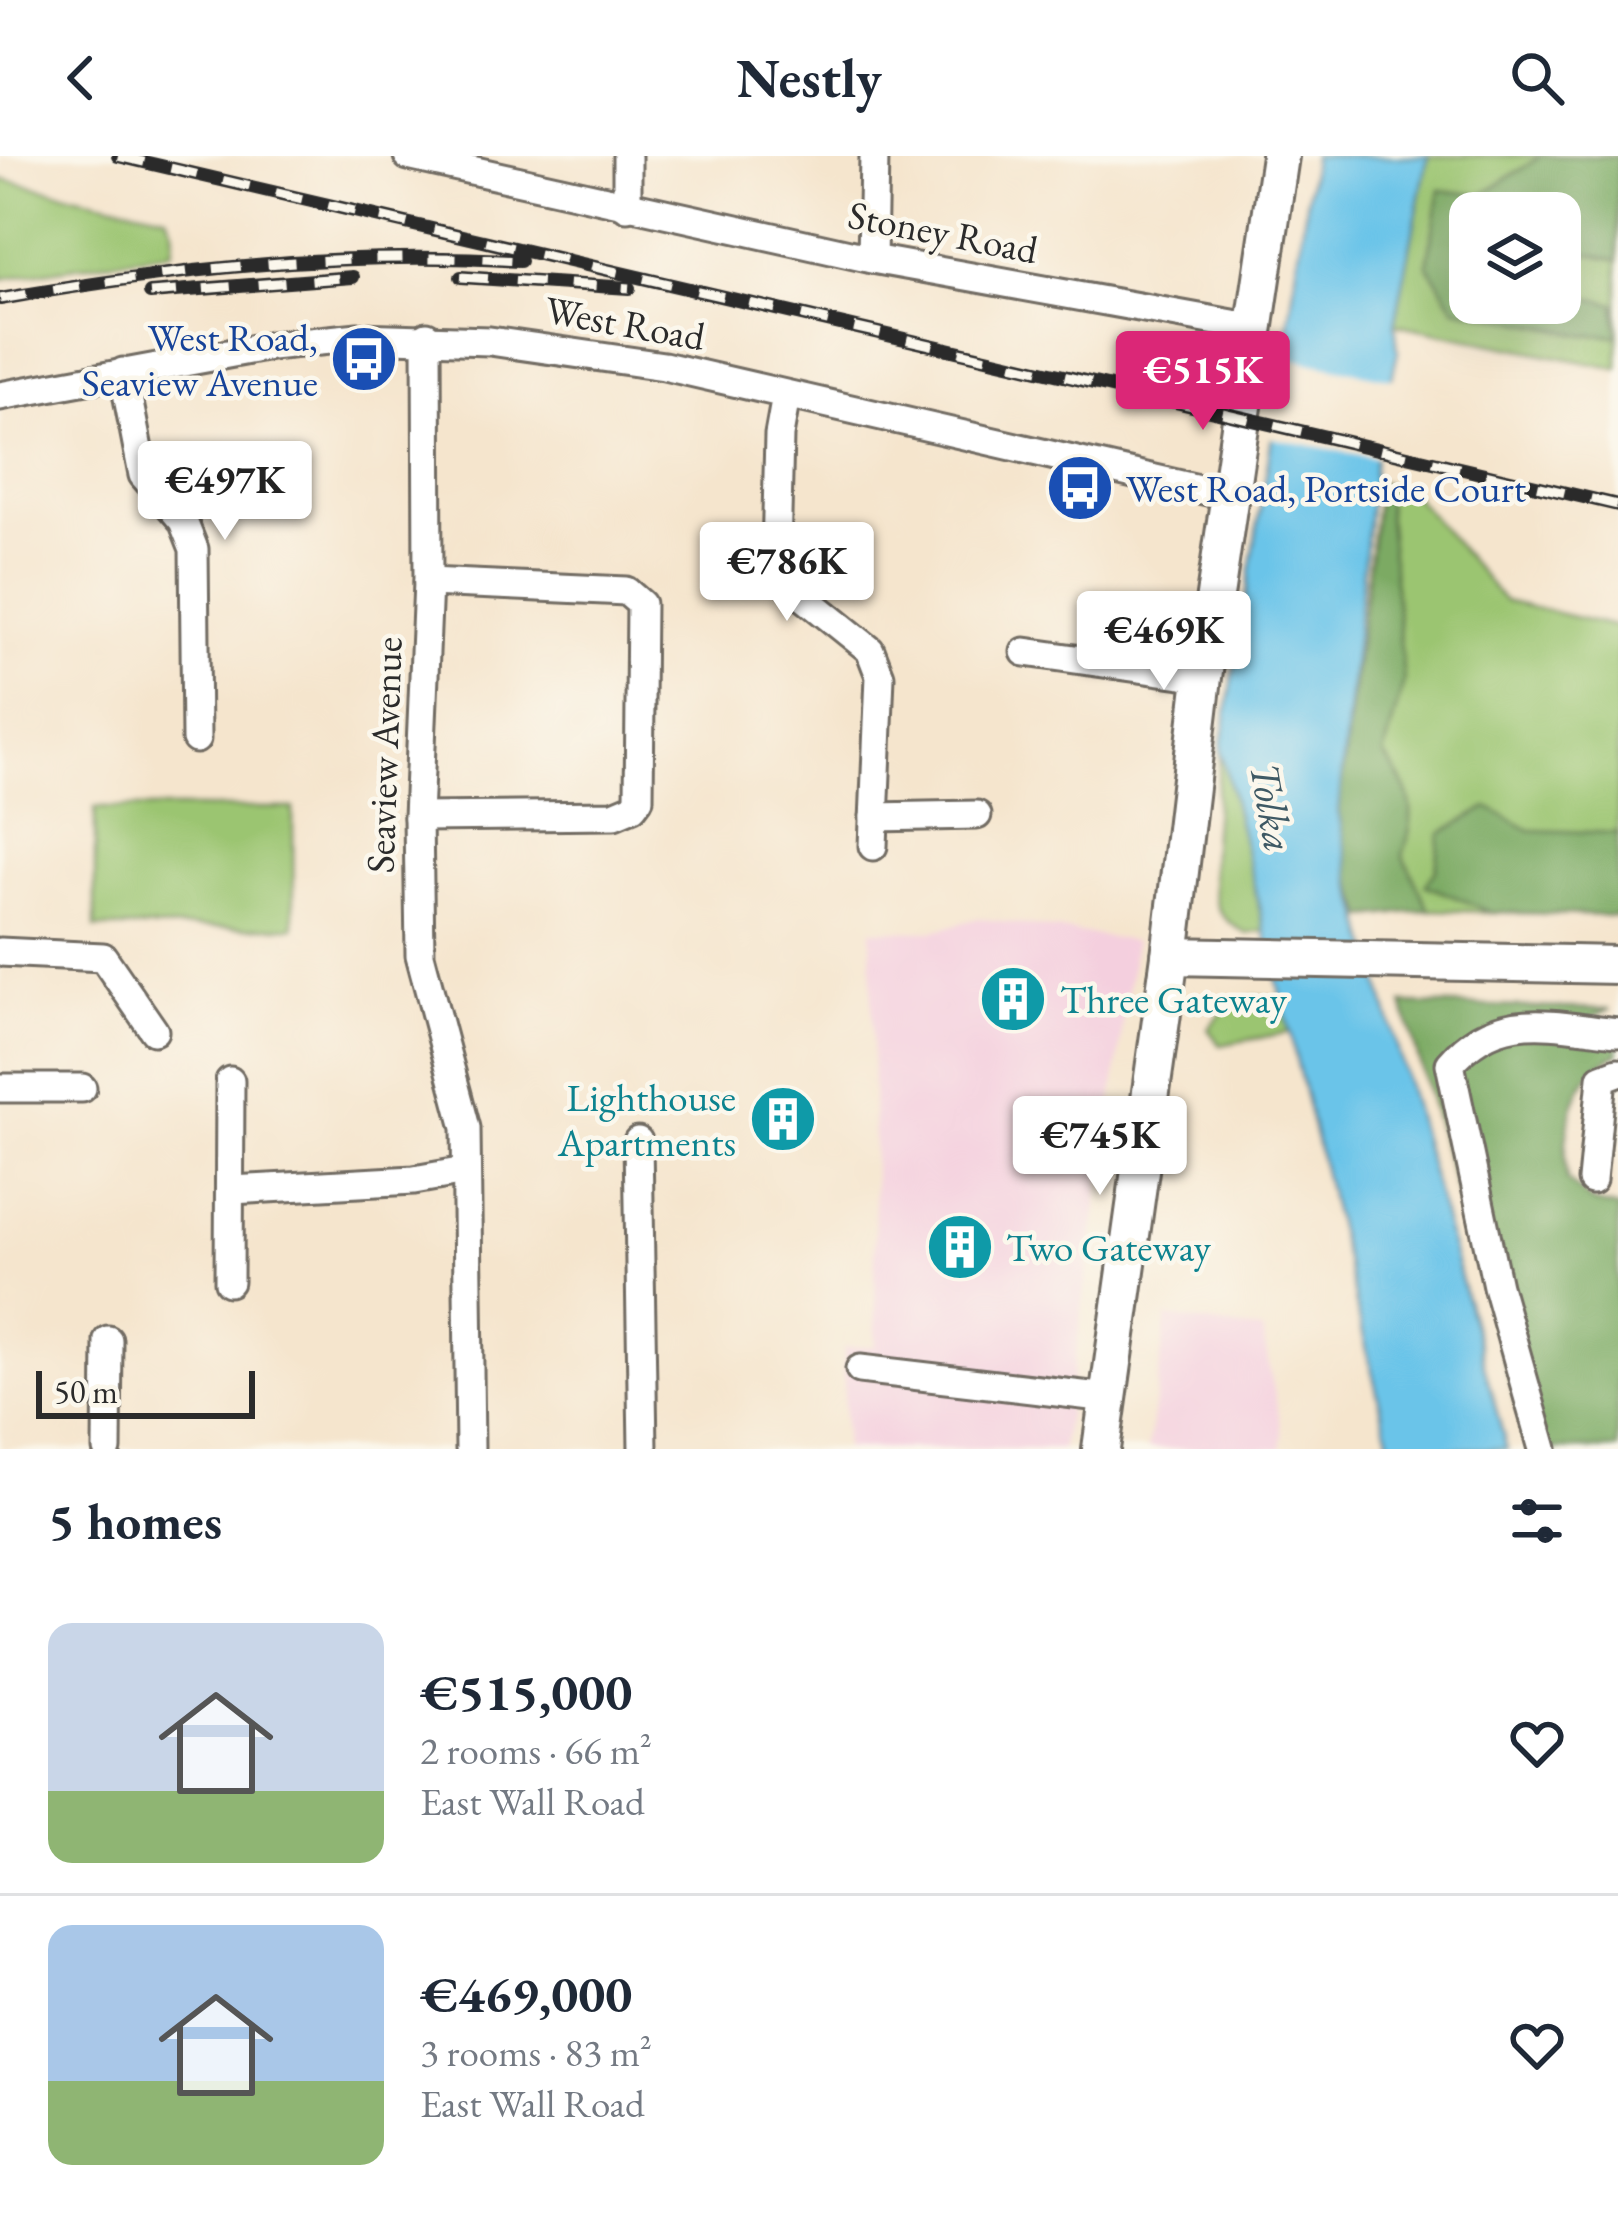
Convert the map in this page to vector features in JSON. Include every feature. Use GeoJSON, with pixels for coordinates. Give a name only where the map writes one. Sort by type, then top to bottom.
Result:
{"type":"FeatureCollection","features":[{"type":"Feature","properties":{"kind":"main road"},"geometry":{"type":"LineString","coordinates":[[1101,1449],[1170,956],[1203,676],[1280,156]]}},
{"type":"Feature","properties":{"kind":"main road"},"geometry":{"type":"LineString","coordinates":[[1170,956],[1618,965]]}},
{"type":"Feature","properties":{"kind":"street","name":"Stoney Road"},"geometry":{"type":"LineString","coordinates":[[408,156],[872,259],[1255,328]]}},
{"type":"Feature","properties":{"kind":"street"},"geometry":{"type":"LineString","coordinates":[[627,156],[627,207]]}},
{"type":"Feature","properties":{"kind":"street"},"geometry":{"type":"LineString","coordinates":[[872,259],[874,156]]}},
{"type":"Feature","properties":{"kind":"street","name":"West Road"},"geometry":{"type":"LineString","coordinates":[[0,395],[271,346],[427,336],[664,366],[1229,496]]}},
{"type":"Feature","properties":{"kind":"street","name":"Seaview Avenue"},"geometry":{"type":"LineString","coordinates":[[427,336],[428,582],[418,818],[420,955],[466,1128],[470,1449]]}},
{"type":"Feature","properties":{"kind":"street"},"geometry":{"type":"LineString","coordinates":[[123,372],[143,476],[184,520],[194,549],[196,739]]}},
{"type":"Feature","properties":{"kind":"street"},"geometry":{"type":"LineString","coordinates":[[786,396],[778,435],[779,571],[789,585],[871,650],[877,663],[873,846]]}},
{"type":"Feature","properties":{"kind":"street"},"geometry":{"type":"LineString","coordinates":[[418,818],[614,815],[639,799],[640,604],[635,596],[626,591],[428,582]]}},
{"type":"Feature","properties":{"kind":"street"},"geometry":{"type":"LineString","coordinates":[[1025,652],[1203,676]]}},
{"type":"Feature","properties":{"kind":"street"},"geometry":{"type":"LineString","coordinates":[[874,818],[976,815]]}},
{"type":"Feature","properties":{"kind":"street"},"geometry":{"type":"LineString","coordinates":[[0,952],[103,956],[154,1030]]}},
{"type":"Feature","properties":{"kind":"street"},"geometry":{"type":"LineString","coordinates":[[1544,1449],[1497,1286],[1450,1064],[1483,1035],[1507,1024],[1530,1022],[1618,1032]]}},
{"type":"Feature","properties":{"kind":"street"},"geometry":{"type":"LineString","coordinates":[[1592,1180],[1602,1078],[1618,1072]]}},
{"type":"Feature","properties":{"kind":"street"},"geometry":{"type":"LineString","coordinates":[[229,1282],[230,1082]]}},
{"type":"Feature","properties":{"kind":"street"},"geometry":{"type":"LineString","coordinates":[[0,1088],[82,1088]]}},
{"type":"Feature","properties":{"kind":"street"},"geometry":{"type":"LineString","coordinates":[[638,1141],[643,1449]]}},
{"type":"Feature","properties":{"kind":"street"},"geometry":{"type":"LineString","coordinates":[[231,1190],[414,1180],[465,1171]]}},
{"type":"Feature","properties":{"kind":"street"},"geometry":{"type":"LineString","coordinates":[[106,1449],[108,1340]]}},
{"type":"Feature","properties":{"kind":"street"},"geometry":{"type":"LineString","coordinates":[[860,1370],[1108,1399]]}},
{"type":"Feature","properties":{"kind":"shaded area"},"geometry":{"type":"Polygon","coordinates":[[[978,918],[1135,941],[1062,1449],[844,1449],[844,1348],[876,1346],[871,930],[934,931],[978,918]]]}},
{"type":"Feature","properties":{"kind":"shaded area"},"geometry":{"type":"Polygon","coordinates":[[[1167,1317],[1262,1331],[1283,1435],[1281,1449],[1148,1449],[1167,1317]]]}},
{"type":"Feature","properties":{"kind":"green space"},"geometry":{"type":"Polygon","coordinates":[[[1428,156],[1618,156],[1618,369],[1395,324],[1428,156]]]}},
{"type":"Feature","properties":{"kind":"green space"},"geometry":{"type":"Polygon","coordinates":[[[1541,156],[1618,156],[1618,260],[1585,253],[1581,261],[1581,192],[1487,192],[1541,156]]]}},
{"type":"Feature","properties":{"kind":"green space"},"geometry":{"type":"Polygon","coordinates":[[[0,179],[166,215],[173,232],[171,252],[0,279],[0,179]]]}},
{"type":"Feature","properties":{"kind":"green space"},"geometry":{"type":"Polygon","coordinates":[[[1440,190],[1457,192],[1449,192],[1449,299],[1427,265],[1440,190]]]}},
{"type":"Feature","properties":{"kind":"green space"},"geometry":{"type":"Polygon","coordinates":[[[1581,297],[1615,304],[1618,336],[1532,324],[1581,324],[1581,297]]]}},
{"type":"Feature","properties":{"kind":"green space"},"geometry":{"type":"Polygon","coordinates":[[[1379,482],[1411,492],[1504,601],[1618,627],[1618,916],[1429,910],[1365,917],[1338,811],[1379,482]]]}},
{"type":"Feature","properties":{"kind":"green space"},"geometry":{"type":"Polygon","coordinates":[[[1379,482],[1385,484],[1404,681],[1384,755],[1407,791],[1411,813],[1403,855],[1429,910],[1365,917],[1351,879],[1338,811],[1379,482]]]}},
{"type":"Feature","properties":{"kind":"green space"},"geometry":{"type":"Polygon","coordinates":[[[1221,750],[1265,931],[1247,934],[1235,927],[1221,914],[1214,895],[1212,855],[1221,750]]]}},
{"type":"Feature","properties":{"kind":"green space"},"geometry":{"type":"Polygon","coordinates":[[[1488,807],[1530,830],[1618,833],[1618,916],[1492,912],[1425,885],[1436,870],[1440,834],[1488,807]]]}},
{"type":"Feature","properties":{"kind":"green space"},"geometry":{"type":"Polygon","coordinates":[[[95,808],[293,808],[294,927],[95,928],[95,808]]]}},
{"type":"Feature","properties":{"kind":"green space"},"geometry":{"type":"Polygon","coordinates":[[[1257,996],[1281,998],[1290,1032],[1220,1045],[1208,1029],[1229,1006],[1257,996]]]}},
{"type":"Feature","properties":{"kind":"green space"},"geometry":{"type":"Polygon","coordinates":[[[1403,1004],[1610,1009],[1590,1018],[1557,1019],[1578,1040],[1618,1045],[1618,1054],[1589,1075],[1579,1090],[1568,1125],[1566,1162],[1567,1180],[1592,1202],[1618,1208],[1618,1449],[1529,1449],[1403,1004]]]}},
{"type":"Feature","properties":{"kind":"water","name":"Tolka"},"geometry":{"type":"Polygon","coordinates":[[[1313,156],[1428,156],[1395,324],[1398,351],[1375,456],[1338,811],[1351,879],[1507,1449],[1391,1449],[1221,750],[1313,156]]]}},
{"type":"Feature","properties":{"kind":"pier"},"geometry":{"type":"Polygon","coordinates":[[[1278,356],[1398,380],[1380,459],[1267,437],[1278,356]]]}},
{"type":"Feature","properties":{"kind":"railway"},"geometry":{"type":"LineString","coordinates":[[118,156],[1618,505]]}},
{"type":"Feature","properties":{"kind":"railway"},"geometry":{"type":"LineString","coordinates":[[0,299],[129,279],[324,260],[520,261]]}},
{"type":"Feature","properties":{"kind":"railway"},"geometry":{"type":"LineString","coordinates":[[150,293],[353,277]]}},
{"type":"Feature","properties":{"kind":"railway"},"geometry":{"type":"LineString","coordinates":[[461,277],[629,288]]}},
{"type":"Feature","properties":{"kind":"place","name":"West Road, Seaview Avenue"},"geometry":{"type":"Point","coordinates":[364,359]}},
{"type":"Feature","properties":{"kind":"place","name":"West Road, Portside Court"},"geometry":{"type":"Point","coordinates":[1080,488]}},
{"type":"Feature","properties":{"kind":"place","name":"Three Gateway"},"geometry":{"type":"Point","coordinates":[1013,999]}},
{"type":"Feature","properties":{"kind":"place","name":"Lighthouse Apartments"},"geometry":{"type":"Point","coordinates":[783,1119]}},
{"type":"Feature","properties":{"kind":"place","name":"Two Gateway"},"geometry":{"type":"Point","coordinates":[960,1247]}}]}
